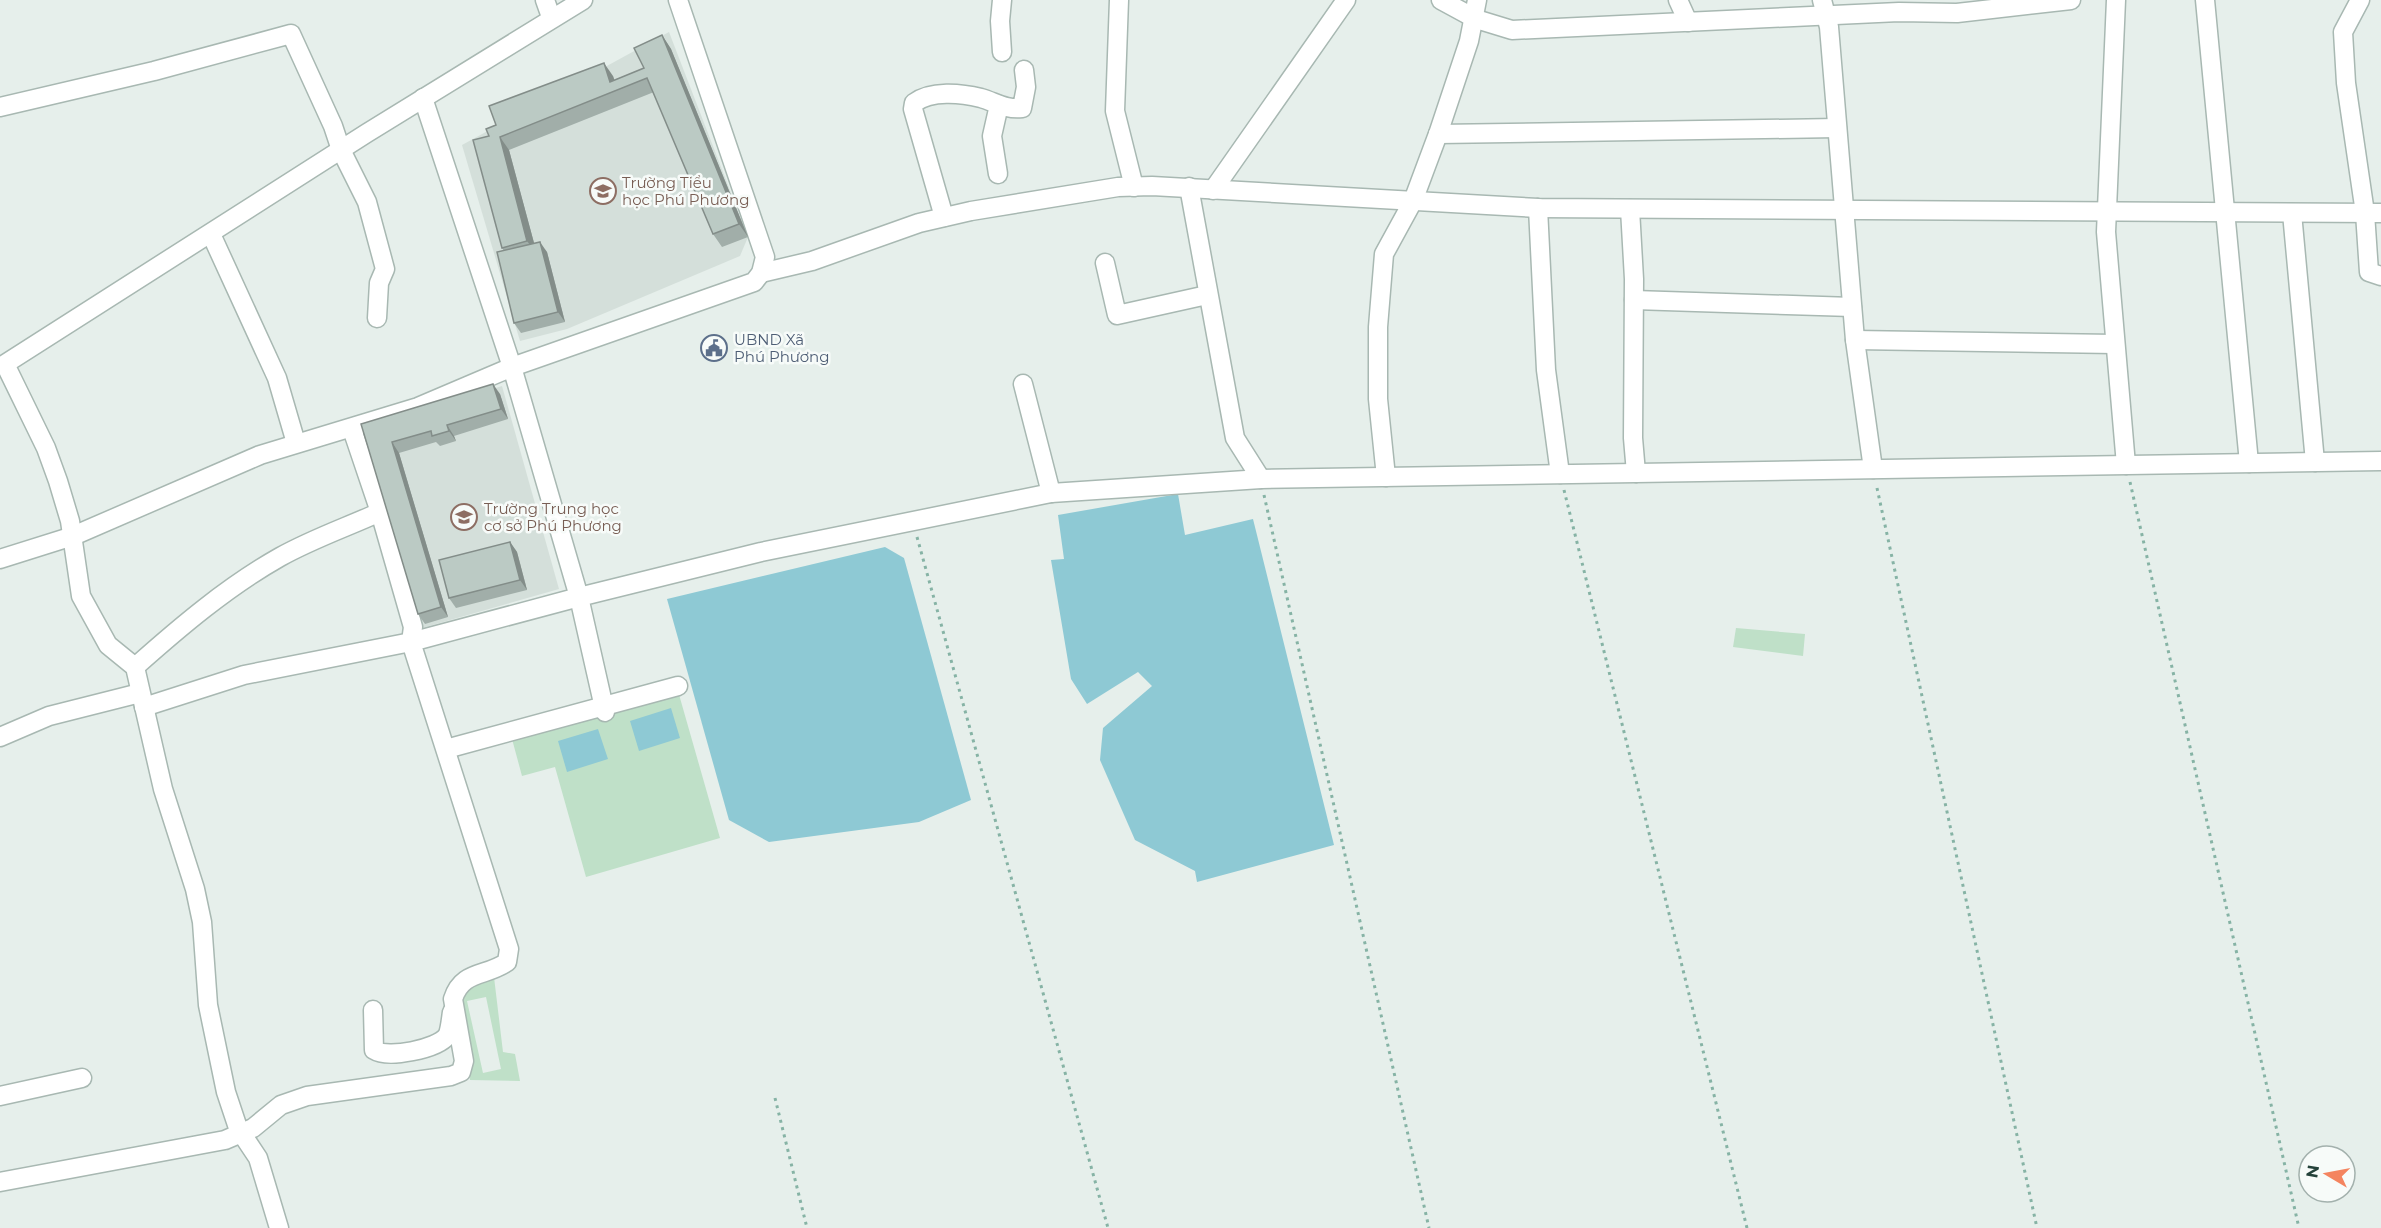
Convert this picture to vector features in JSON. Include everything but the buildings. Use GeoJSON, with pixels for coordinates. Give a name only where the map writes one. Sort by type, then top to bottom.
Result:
{"type":"FeatureCollection","features":[{"type":"Feature","properties":{"kind":"street"},"geometry":{"type":"LineString","coordinates":[[279,1228],[258,1158],[241,1133],[226,1092],[208,1005],[202,922],[195,889],[163,789],[135,667],[108,645],[81,596],[73,536],[46,448],[2,363],[211,234],[423,98],[548,9],[583,0]]}},
{"type":"Feature","properties":{"kind":"street"},"geometry":{"type":"LineString","coordinates":[[0,559],[73,536],[261,455],[418,407],[512,367],[754,282],[761,273],[765,257],[678,0]]}},
{"type":"Feature","properties":{"kind":"street"},"geometry":{"type":"LineString","coordinates":[[1002,0],[1000,21],[1002,52]]}},
{"type":"Feature","properties":{"kind":"street"},"geometry":{"type":"LineString","coordinates":[[1119,0],[1115,111],[1134,187]]}},
{"type":"Feature","properties":{"kind":"street"},"geometry":{"type":"LineString","coordinates":[[1213,189],[1346,0]]}},
{"type":"Feature","properties":{"kind":"street"},"geometry":{"type":"LineString","coordinates":[[1441,0],[1475,9],[1498,28],[1512,30],[1688,22],[1824,8],[1957,13],[2062,1]]}},
{"type":"Feature","properties":{"kind":"street"},"geometry":{"type":"LineString","coordinates":[[1678,0],[1688,22]]}},
{"type":"Feature","properties":{"kind":"street"},"geometry":{"type":"LineString","coordinates":[[2116,0],[2106,232],[2126,465]]}},
{"type":"Feature","properties":{"kind":"street"},"geometry":{"type":"LineString","coordinates":[[2205,0],[2223,213],[2249,463]]}},
{"type":"Feature","properties":{"kind":"street"},"geometry":{"type":"LineString","coordinates":[[2360,0],[2343,32],[2346,82],[2373,213],[2369,273],[2381,276]]}},
{"type":"Feature","properties":{"kind":"street"},"geometry":{"type":"LineString","coordinates":[[1824,8],[1855,340],[1873,469]]}},
{"type":"Feature","properties":{"kind":"street"},"geometry":{"type":"LineString","coordinates":[[1386,477],[1378,399],[1381,274],[1384,254],[1413,201],[1438,134],[1469,41],[1475,9]]}},
{"type":"Feature","properties":{"kind":"street"},"geometry":{"type":"LineString","coordinates":[[0,107],[154,71],[291,34],[333,126],[341,150],[367,202],[385,269],[379,283],[377,318]]}},
{"type":"Feature","properties":{"kind":"street"},"geometry":{"type":"LineString","coordinates":[[944,217],[915,116],[914,103],[932,93],[982,98],[1018,109],[1024,107],[1026,87],[1024,70]]}},
{"type":"Feature","properties":{"kind":"street"},"geometry":{"type":"LineString","coordinates":[[423,98],[512,367],[579,597],[604,709]]}},
{"type":"Feature","properties":{"kind":"street"},"geometry":{"type":"LineString","coordinates":[[998,174],[992,136],[999,105]]}},
{"type":"Feature","properties":{"kind":"street"},"geometry":{"type":"LineString","coordinates":[[1438,134],[1837,128]]}},
{"type":"Feature","properties":{"kind":"street"},"geometry":{"type":"LineString","coordinates":[[761,273],[812,261],[944,217],[1134,187],[1189,187],[1538,208],[2373,213]]}},
{"type":"Feature","properties":{"kind":"street"},"geometry":{"type":"LineString","coordinates":[[1189,187],[1235,438],[1261,479]]}},
{"type":"Feature","properties":{"kind":"street"},"geometry":{"type":"LineString","coordinates":[[1538,208],[1546,370],[1560,474]]}},
{"type":"Feature","properties":{"kind":"street"},"geometry":{"type":"LineString","coordinates":[[1630,209],[1634,300],[1633,438],[1636,473]]}},
{"type":"Feature","properties":{"kind":"street"},"geometry":{"type":"LineString","coordinates":[[2292,213],[2315,462]]}},
{"type":"Feature","properties":{"kind":"street"},"geometry":{"type":"LineString","coordinates":[[211,234],[277,378],[296,443]]}},
{"type":"Feature","properties":{"kind":"street"},"geometry":{"type":"LineString","coordinates":[[1106,263],[1117,315],[1208,295]]}},
{"type":"Feature","properties":{"kind":"street"},"geometry":{"type":"LineString","coordinates":[[1634,300],[1852,307]]}},
{"type":"Feature","properties":{"kind":"street"},"geometry":{"type":"LineString","coordinates":[[1855,340],[2115,344]]}},
{"type":"Feature","properties":{"kind":"street"},"geometry":{"type":"LineString","coordinates":[[1023,384],[1051,493]]}},
{"type":"Feature","properties":{"kind":"street"},"geometry":{"type":"LineString","coordinates":[[0,1182],[225,1140],[253,1128],[281,1105],[307,1096],[451,1076],[461,1072],[464,1061],[453,999],[458,984],[507,962],[510,949],[411,642],[413,627],[380,512],[352,429]]}},
{"type":"Feature","properties":{"kind":"street"},"geometry":{"type":"LineString","coordinates":[[0,737],[49,716],[142,700],[244,675],[411,642],[761,552],[1051,493],[1261,479],[2381,461]]}},
{"type":"Feature","properties":{"kind":"street"},"geometry":{"type":"LineString","coordinates":[[135,667],[193,616],[277,559],[305,544],[380,512]]}},
{"type":"Feature","properties":{"kind":"street"},"geometry":{"type":"LineString","coordinates":[[446,749],[604,709],[678,686]]}},
{"type":"Feature","properties":{"kind":"street"},"geometry":{"type":"LineString","coordinates":[[373,1010],[374,1050],[380,1053],[397,1054],[433,1046],[447,1036],[454,1004]]}},
{"type":"Feature","properties":{"kind":"street"},"geometry":{"type":"LineString","coordinates":[[0,1096],[82,1078]]}},
{"type":"Feature","properties":{"kind":"path"},"geometry":{"type":"LineString","coordinates":[[2126,465],[2299,1228]]}},
{"type":"Feature","properties":{"kind":"path"},"geometry":{"type":"LineString","coordinates":[[1873,469],[2037,1228]]}},
{"type":"Feature","properties":{"kind":"path"},"geometry":{"type":"LineString","coordinates":[[1560,474],[1747,1228]]}},
{"type":"Feature","properties":{"kind":"path"},"geometry":{"type":"LineString","coordinates":[[1261,479],[1430,1228]]}},
{"type":"Feature","properties":{"kind":"path"},"geometry":{"type":"LineString","coordinates":[[912,521],[1108,1228]]}},
{"type":"Feature","properties":{"kind":"path"},"geometry":{"type":"LineString","coordinates":[[775,1098],[807,1228]]}},
{"type":"Feature","properties":{"kind":"shaded area","name":"Trường Tiểu học Phú Phương"},"geometry":{"type":"Polygon","coordinates":[[[669,32],[748,237],[740,256],[567,329],[520,341],[462,145],[669,32]]]}},
{"type":"Feature","properties":{"kind":"shaded area","name":"Trường Trung học cơ sở Phú Phương"},"geometry":{"type":"Polygon","coordinates":[[[502,386],[559,589],[422,628],[367,445],[368,434],[371,428],[502,386]]]}},
{"type":"Feature","properties":{"kind":"green space"},"geometry":{"type":"Polygon","coordinates":[[[1736,628],[1805,634],[1803,656],[1733,647],[1736,628]]]}},
{"type":"Feature","properties":{"kind":"green space"},"geometry":{"type":"Polygon","coordinates":[[[678,691],[720,838],[586,877],[555,767],[522,776],[512,739],[678,691]]]}},
{"type":"Feature","properties":{"kind":"green space"},"geometry":{"type":"Polygon","coordinates":[[[494,977],[503,1052],[515,1054],[520,1081],[470,1080],[460,1003],[466,988],[494,977]],[[486,997],[467,1001],[483,1073],[501,1069],[486,997]]]}},
{"type":"Feature","properties":{"kind":"water"},"geometry":{"type":"Polygon","coordinates":[[[1178,494],[1185,535],[1253,519],[1334,845],[1197,882],[1195,871],[1135,840],[1100,760],[1103,728],[1152,686],[1138,672],[1087,704],[1071,679],[1051,560],[1064,559],[1058,515],[1178,494]]]}},
{"type":"Feature","properties":{"kind":"water"},"geometry":{"type":"Polygon","coordinates":[[[885,547],[904,558],[971,800],[919,822],[769,842],[729,820],[667,599],[885,547]]]}},
{"type":"Feature","properties":{"kind":"water"},"geometry":{"type":"Polygon","coordinates":[[[671,708],[680,738],[639,751],[630,721],[671,708]]]}},
{"type":"Feature","properties":{"kind":"water"},"geometry":{"type":"Polygon","coordinates":[[[598,729],[608,759],[567,772],[558,741],[598,729]]]}},
{"type":"Feature","properties":{"kind":"place","name":"Trường Tiểu học Phú Phương"},"geometry":{"type":"Point","coordinates":[603,191]}},
{"type":"Feature","properties":{"kind":"place","name":"UBND Xã Phú Phương"},"geometry":{"type":"Point","coordinates":[714,348]}},
{"type":"Feature","properties":{"kind":"place","name":"Trường Trung học cơ sở Phú Phương"},"geometry":{"type":"Point","coordinates":[464,517]}}]}
